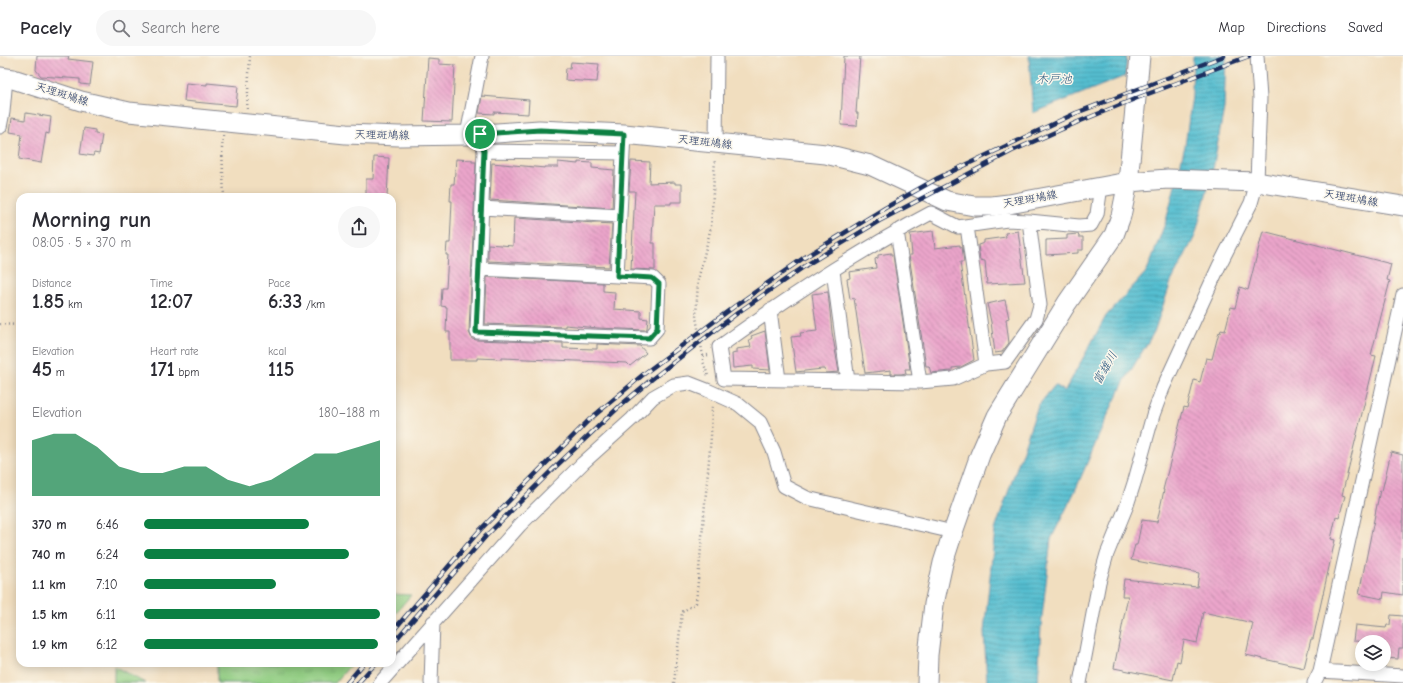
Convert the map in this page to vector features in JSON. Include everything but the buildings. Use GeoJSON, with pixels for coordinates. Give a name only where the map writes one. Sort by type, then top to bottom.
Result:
{"type":"FeatureCollection","features":[{"type":"Feature","properties":{"kind":"main road"},"geometry":{"type":"LineString","coordinates":[[927,683],[928,655],[934,604],[943,563],[980,454],[997,416],[1067,303],[1114,235],[1137,181],[1140,56]]}},
{"type":"Feature","properties":{"kind":"main road","name":"天理斑鳩線"},"geometry":{"type":"LineString","coordinates":[[3,77],[81,101],[129,112],[346,134],[477,140],[540,130],[624,134],[826,154],[870,165],[947,201],[974,206],[1009,204],[1101,186],[1137,181],[1182,179],[1252,182],[1403,206]]}},
{"type":"Feature","properties":{"kind":"street"},"geometry":{"type":"LineString","coordinates":[[479,269],[652,278],[659,284],[657,329],[649,338],[476,332],[479,269],[482,208],[477,140],[482,56]]}},
{"type":"Feature","properties":{"kind":"street"},"geometry":{"type":"LineString","coordinates":[[716,143],[717,56]]}},
{"type":"Feature","properties":{"kind":"street"},"geometry":{"type":"LineString","coordinates":[[1080,683],[1099,582],[1107,554],[1127,505],[1153,415],[1163,388],[1219,266],[1252,204],[1252,182],[1260,98],[1257,56]]}},
{"type":"Feature","properties":{"kind":"street"},"geometry":{"type":"LineString","coordinates":[[0,127],[3,112],[3,77]]}},
{"type":"Feature","properties":{"kind":"street"},"geometry":{"type":"LineString","coordinates":[[617,276],[624,134]]}},
{"type":"Feature","properties":{"kind":"street"},"geometry":{"type":"LineString","coordinates":[[477,140],[623,153]]}},
{"type":"Feature","properties":{"kind":"street"},"geometry":{"type":"LineString","coordinates":[[1028,221],[1040,305],[1036,319],[1005,362],[986,364],[953,379],[920,382],[724,379],[719,347],[770,310],[897,231],[930,213],[958,227],[1007,220],[1028,221],[1079,226],[1091,225],[1097,214],[1101,186]]}},
{"type":"Feature","properties":{"kind":"street"},"geometry":{"type":"LineString","coordinates":[[482,208],[620,216]]}},
{"type":"Feature","properties":{"kind":"street"},"geometry":{"type":"LineString","coordinates":[[967,226],[986,364]]}},
{"type":"Feature","properties":{"kind":"street"},"geometry":{"type":"LineString","coordinates":[[897,231],[920,382]]}},
{"type":"Feature","properties":{"kind":"street"},"geometry":{"type":"LineString","coordinates":[[833,271],[848,381]]}},
{"type":"Feature","properties":{"kind":"street"},"geometry":{"type":"LineString","coordinates":[[1314,683],[1320,671],[1403,295]]}},
{"type":"Feature","properties":{"kind":"street"},"geometry":{"type":"LineString","coordinates":[[770,310],[779,380]]}},
{"type":"Feature","properties":{"kind":"street"},"geometry":{"type":"LineString","coordinates":[[396,665],[520,525],[583,462],[632,419],[653,397],[674,385],[689,383],[713,392],[738,404],[760,422],[774,452],[784,486],[807,498],[953,532]]}},
{"type":"Feature","properties":{"kind":"street"},"geometry":{"type":"LineString","coordinates":[[431,683],[433,622]]}},
{"type":"Feature","properties":{"kind":"street"},"geometry":{"type":"LineString","coordinates":[[380,683],[394,667]]}},
{"type":"Feature","properties":{"kind":"street"},"geometry":{"type":"LineString","coordinates":[[1320,671],[1403,676]]}},
{"type":"Feature","properties":{"kind":"path"},"geometry":{"type":"LineString","coordinates":[[245,124],[250,56]]}},
{"type":"Feature","properties":{"kind":"path"},"geometry":{"type":"LineString","coordinates":[[224,122],[222,148],[224,193]]}},
{"type":"Feature","properties":{"kind":"path"},"geometry":{"type":"LineString","coordinates":[[703,356],[696,317],[698,280],[710,227],[716,143]]}},
{"type":"Feature","properties":{"kind":"path"},"geometry":{"type":"LineString","coordinates":[[0,324],[16,325]]}},
{"type":"Feature","properties":{"kind":"path"},"geometry":{"type":"LineString","coordinates":[[674,683],[682,612],[696,603],[711,437],[713,392]]}},
{"type":"Feature","properties":{"kind":"green space"},"geometry":{"type":"Polygon","coordinates":[[[396,594],[411,595],[396,612],[396,594]]]}},
{"type":"Feature","properties":{"kind":"green space"},"geometry":{"type":"Polygon","coordinates":[[[114,667],[116,667],[145,683],[114,683],[114,667]]]}},
{"type":"Feature","properties":{"kind":"green space"},"geometry":{"type":"Polygon","coordinates":[[[217,667],[349,667],[335,683],[217,683],[217,667]]]}},
{"type":"Feature","properties":{"kind":"water","name":"木戸池"},"geometry":{"type":"Polygon","coordinates":[[[1029,56],[1127,56],[1125,76],[1033,113],[1029,56]]]}},
{"type":"Feature","properties":{"kind":"water","name":"富雄川"},"geometry":{"type":"Polygon","coordinates":[[[1193,56],[1226,56],[1224,108],[1213,169],[1195,236],[1171,282],[1154,332],[1125,380],[1109,412],[1075,491],[1051,539],[1041,626],[1038,683],[987,683],[984,632],[995,530],[1038,406],[1055,385],[1065,391],[1106,316],[1147,271],[1166,221],[1185,146],[1192,96],[1193,56]]]}},
{"type":"Feature","properties":{"kind":"railway"},"geometry":{"type":"LineString","coordinates":[[396,627],[480,530],[589,420],[645,373],[735,306],[802,259],[885,208],[938,178],[1076,113],[1224,56]]}},
{"type":"Feature","properties":{"kind":"railway"},"geometry":{"type":"LineString","coordinates":[[396,639],[486,536],[552,470],[621,405],[740,311],[808,264],[879,221],[1012,151],[1137,98],[1249,56]]}},
{"type":"Feature","properties":{"kind":"railway"},"geometry":{"type":"LineString","coordinates":[[347,683],[361,667]]}},
{"type":"Feature","properties":{"kind":"railway"},"geometry":{"type":"LineString","coordinates":[[358,683],[372,667]]}},
{"type":"Feature","properties":{"kind":"route"},"geometry":{"type":"LineString","coordinates":[[540,130],[624,134],[617,276],[652,278],[659,284],[657,329],[649,338],[476,332],[484,151],[480,134],[540,130]]}}]}
